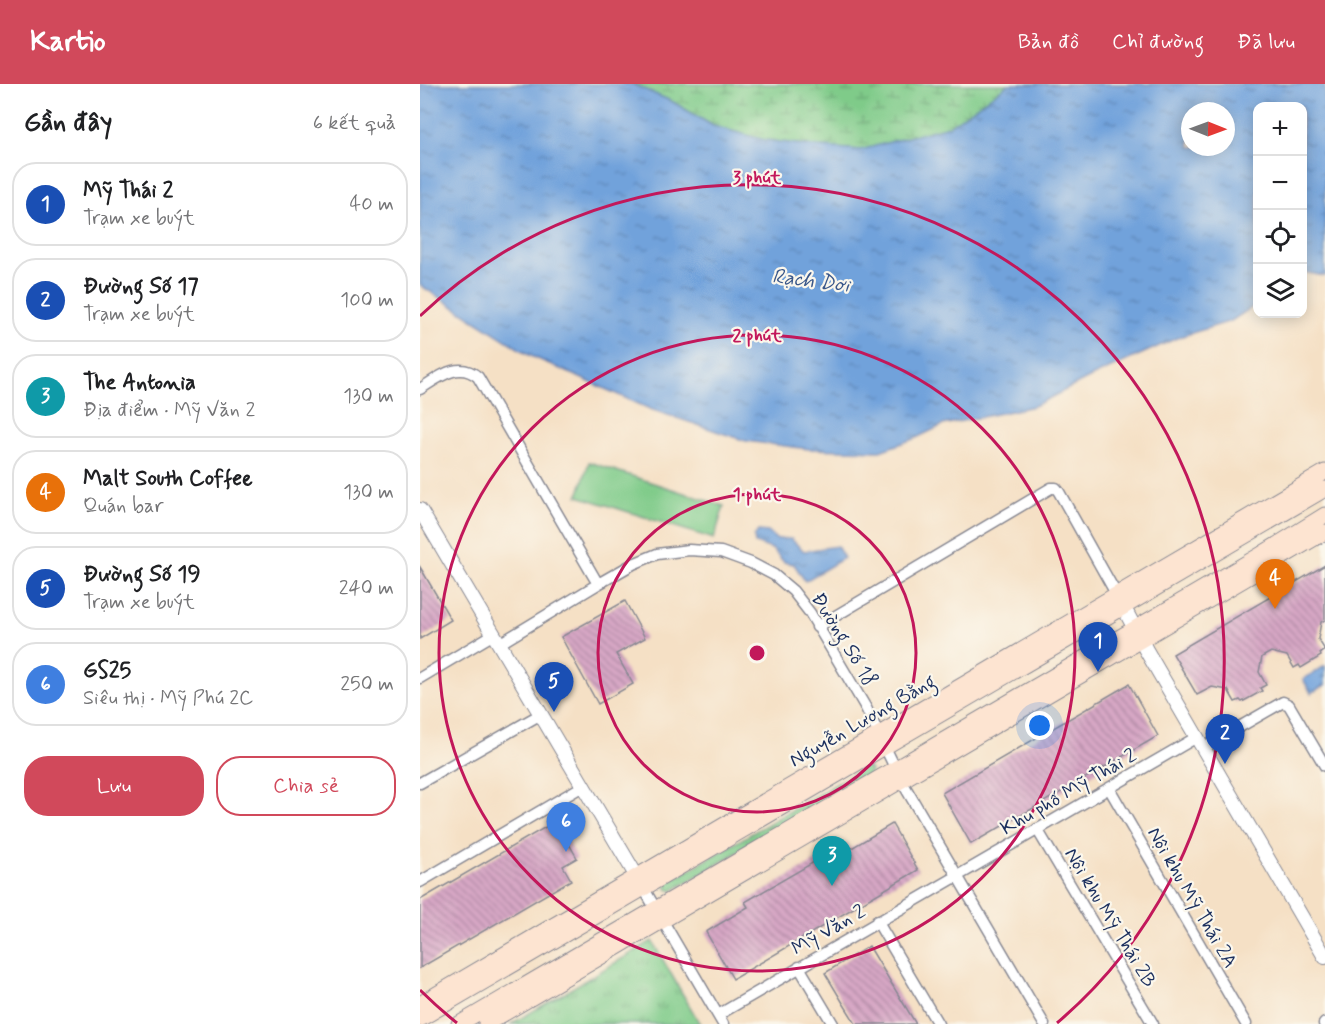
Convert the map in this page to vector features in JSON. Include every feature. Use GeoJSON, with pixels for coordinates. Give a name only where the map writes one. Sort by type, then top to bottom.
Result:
{"type":"FeatureCollection","features":[{"type":"Feature","properties":{"kind":"main road","name":"Nguyễn Lương Bằng"},"geometry":{"type":"LineString","coordinates":[[420,1019],[640,883],[1120,600],[1325,472]]}},
{"type":"Feature","properties":{"kind":"main road","name":"Nguyễn Lương Bằng"},"geometry":{"type":"LineString","coordinates":[[1120,600],[1325,489]]}},
{"type":"Feature","properties":{"kind":"main road"},"geometry":{"type":"LineString","coordinates":[[1137,634],[1325,514]]}},
{"type":"Feature","properties":{"kind":"main road"},"geometry":{"type":"LineString","coordinates":[[486,1024],[659,915],[898,774],[1137,634],[1325,532]]}},
{"type":"Feature","properties":{"kind":"main road","name":"Nguyễn Lương Bằng"},"geometry":{"type":"LineString","coordinates":[[420,1004],[640,883]]}},
{"type":"Feature","properties":{"kind":"main road"},"geometry":{"type":"LineString","coordinates":[[459,1024],[659,915]]}},
{"type":"Feature","properties":{"kind":"street"},"geometry":{"type":"LineString","coordinates":[[420,389],[453,370],[467,370],[478,377],[598,584]]}},
{"type":"Feature","properties":{"kind":"street"},"geometry":{"type":"LineString","coordinates":[[818,627],[1051,488],[1058,490],[1137,634],[1325,957]]}},
{"type":"Feature","properties":{"kind":"street"},"geometry":{"type":"LineString","coordinates":[[420,510],[721,1019]]}},
{"type":"Feature","properties":{"kind":"street","name":"Đường Số 18"},"geometry":{"type":"LineString","coordinates":[[420,678],[633,564],[657,554],[689,550],[721,552],[756,565],[783,583],[802,602],[818,627],[866,708],[898,774],[1044,1024]]}},
{"type":"Feature","properties":{"kind":"street","name":"Khu phố Mỹ Thái 2"},"geometry":{"type":"LineString","coordinates":[[956,875],[1109,788],[1283,702],[1289,705],[1325,766]]}},
{"type":"Feature","properties":{"kind":"street"},"geometry":{"type":"LineString","coordinates":[[420,783],[541,714]]}},
{"type":"Feature","properties":{"kind":"street"},"geometry":{"type":"LineString","coordinates":[[420,882],[584,786]]}},
{"type":"Feature","properties":{"kind":"street","name":"Nội khu Mỹ Thái 2A"},"geometry":{"type":"LineString","coordinates":[[1109,788],[1246,1024]]}},
{"type":"Feature","properties":{"kind":"street","name":"Nội khu Mỹ Thái 2B"},"geometry":{"type":"LineString","coordinates":[[1037,829],[1153,1024]]}},
{"type":"Feature","properties":{"kind":"street","name":"Mỹ Văn 2"},"geometry":{"type":"LineString","coordinates":[[721,1019],[799,967],[956,875]]}},
{"type":"Feature","properties":{"kind":"street"},"geometry":{"type":"LineString","coordinates":[[877,921],[938,1024]]}},
{"type":"Feature","properties":{"kind":"street"},"geometry":{"type":"LineString","coordinates":[[799,967],[833,1024]]}},
{"type":"Feature","properties":{"kind":"green space"},"geometry":{"type":"Polygon","coordinates":[[[632,84],[1009,84],[949,126],[861,150],[765,140],[713,126],[673,102],[632,84]]]}},
{"type":"Feature","properties":{"kind":"green space"},"geometry":{"type":"Polygon","coordinates":[[[589,462],[724,506],[714,539],[578,496],[589,462]]]}},
{"type":"Feature","properties":{"kind":"green space"},"geometry":{"type":"Polygon","coordinates":[[[865,767],[871,770],[869,775],[672,891],[667,889],[667,883],[865,767]]]}},
{"type":"Feature","properties":{"kind":"green space"},"geometry":{"type":"Polygon","coordinates":[[[652,941],[700,1024],[511,1024],[652,941]]]}},
{"type":"Feature","properties":{"kind":"water","name":"Rạch Dơi"},"geometry":{"type":"Polygon","coordinates":[[[420,84],[632,84],[673,102],[713,126],[765,140],[861,150],[949,126],[1009,84],[1325,84],[1325,276],[1307,273],[1307,102],[1253,102],[1253,307],[1231,321],[1179,337],[1034,406],[943,425],[880,451],[809,449],[746,441],[650,409],[529,355],[420,285],[420,84]]]}},
{"type":"Feature","properties":{"kind":"water"},"geometry":{"type":"Polygon","coordinates":[[[758,531],[768,532],[776,539],[791,539],[804,551],[837,546],[844,558],[805,581],[794,564],[784,562],[772,549],[755,543],[754,537],[758,531]]]}},
{"type":"Feature","properties":{"kind":"water"},"geometry":{"type":"Polygon","coordinates":[[[1325,666],[1325,685],[1311,693],[1303,679],[1325,666]]]}},
{"type":"Feature","properties":{"kind":"building"},"geometry":{"type":"Polygon","coordinates":[[[1325,565],[1325,620],[1321,622],[1318,639],[1325,650],[1320,653],[1321,656],[1301,668],[1299,665],[1294,668],[1287,656],[1271,652],[1262,657],[1259,672],[1266,685],[1260,688],[1262,691],[1242,702],[1240,700],[1235,702],[1228,690],[1212,687],[1197,695],[1173,654],[1325,565]]]}},
{"type":"Feature","properties":{"kind":"building"},"geometry":{"type":"Polygon","coordinates":[[[420,567],[451,620],[420,639],[420,567]]]}},
{"type":"Feature","properties":{"kind":"building"},"geometry":{"type":"Polygon","coordinates":[[[625,601],[645,638],[616,654],[633,684],[598,704],[561,637],[625,601]]]}},
{"type":"Feature","properties":{"kind":"building"},"geometry":{"type":"Polygon","coordinates":[[[1129,684],[1158,736],[971,844],[942,793],[1129,684]]]}},
{"type":"Feature","properties":{"kind":"building"},"geometry":{"type":"Polygon","coordinates":[[[556,821],[577,858],[563,866],[571,880],[420,968],[420,900],[556,821]]]}},
{"type":"Feature","properties":{"kind":"building"},"geometry":{"type":"Polygon","coordinates":[[[892,824],[918,870],[733,979],[706,932],[748,907],[745,902],[847,843],[850,849],[892,824]]]}},
{"type":"Feature","properties":{"kind":"building"},"geometry":{"type":"Polygon","coordinates":[[[869,946],[916,1024],[856,1024],[843,1003],[825,973],[869,946]]]}},
{"type":"Feature","properties":{"kind":"place","name":"Malt South Coffee"},"geometry":{"type":"Point","coordinates":[1275,609]}},
{"type":"Feature","properties":{"kind":"place","name":"Mỹ Thái 2"},"geometry":{"type":"Point","coordinates":[1098,672]}},
{"type":"Feature","properties":{"kind":"place","name":"Đường Số 19"},"geometry":{"type":"Point","coordinates":[554,712]}},
{"type":"Feature","properties":{"kind":"place","name":"Đường Số 17"},"geometry":{"type":"Point","coordinates":[1225,764]}},
{"type":"Feature","properties":{"kind":"place","name":"GS25"},"geometry":{"type":"Point","coordinates":[566,852]}},
{"type":"Feature","properties":{"kind":"place","name":"The Antonia"},"geometry":{"type":"Point","coordinates":[832,886]}}]}
